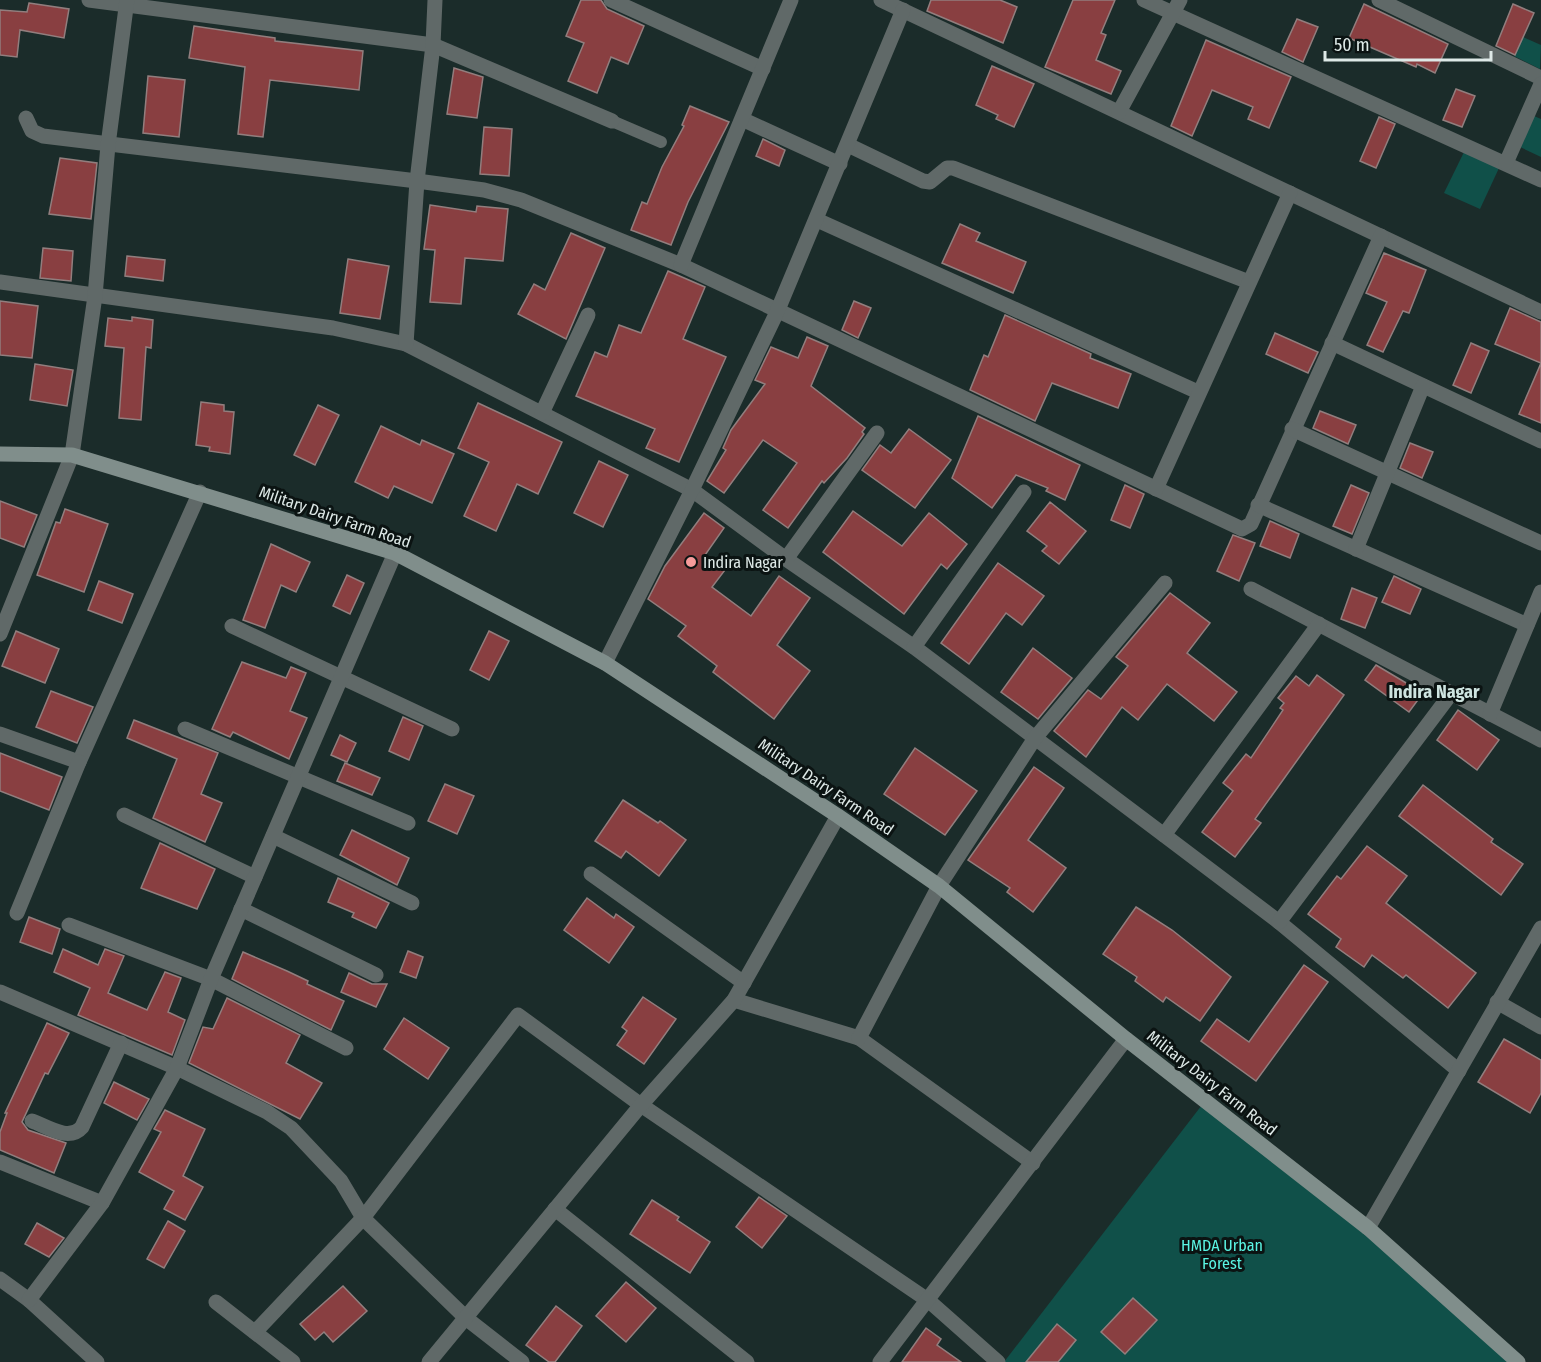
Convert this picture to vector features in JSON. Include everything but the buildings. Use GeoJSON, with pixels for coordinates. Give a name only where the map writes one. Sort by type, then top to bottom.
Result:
{"type":"FeatureCollection","features":[{"type":"Feature","properties":{"kind":"main road","name":"Military Dairy Farm Road"},"geometry":{"type":"LineString","coordinates":[[0,454],[72,455],[395,553],[605,663],[838,816],[939,886],[1126,1039],[1368,1228],[1518,1362]]}},
{"type":"Feature","properties":{"kind":"street"},"geometry":{"type":"LineString","coordinates":[[89,0],[126,3],[433,45],[612,121]]}},
{"type":"Feature","properties":{"kind":"street"},"geometry":{"type":"LineString","coordinates":[[406,344],[417,181],[433,45],[435,0]]}},
{"type":"Feature","properties":{"kind":"street"},"geometry":{"type":"LineString","coordinates":[[610,0],[763,69]]}},
{"type":"Feature","properties":{"kind":"street"},"geometry":{"type":"LineString","coordinates":[[681,265],[744,120],[791,0]]}},
{"type":"Feature","properties":{"kind":"street"},"geometry":{"type":"LineString","coordinates":[[880,0],[1541,312]]}},
{"type":"Feature","properties":{"kind":"street"},"geometry":{"type":"LineString","coordinates":[[1144,0],[1177,6],[1541,180]]}},
{"type":"Feature","properties":{"kind":"street"},"geometry":{"type":"LineString","coordinates":[[1379,0],[1541,78]]}},
{"type":"Feature","properties":{"kind":"street"},"geometry":{"type":"LineString","coordinates":[[0,634],[72,455],[95,296],[108,145],[126,3]]}},
{"type":"Feature","properties":{"kind":"street"},"geometry":{"type":"LineString","coordinates":[[1119,112],[1177,6]]}},
{"type":"Feature","properties":{"kind":"street"},"geometry":{"type":"LineString","coordinates":[[605,663],[692,490],[777,312],[903,10]]}},
{"type":"Feature","properties":{"kind":"street"},"geometry":{"type":"LineString","coordinates":[[1506,163],[1541,84]]}},
{"type":"Feature","properties":{"kind":"street"},"geometry":{"type":"LineString","coordinates":[[26,118],[32,131],[43,136],[417,181],[484,190],[521,200],[681,265],[1242,529],[1251,524],[1381,236]]}},
{"type":"Feature","properties":{"kind":"street"},"geometry":{"type":"LineString","coordinates":[[744,120],[840,164]]}},
{"type":"Feature","properties":{"kind":"street"},"geometry":{"type":"LineString","coordinates":[[848,145],[923,181],[930,182],[947,168],[953,168],[1249,282]]}},
{"type":"Feature","properties":{"kind":"street"},"geometry":{"type":"LineString","coordinates":[[1156,489],[1290,193]]}},
{"type":"Feature","properties":{"kind":"street"},"geometry":{"type":"LineString","coordinates":[[817,220],[1198,392]]}},
{"type":"Feature","properties":{"kind":"street"},"geometry":{"type":"LineString","coordinates":[[0,282],[333,328],[406,344],[692,490],[786,560],[914,647],[1279,922],[1459,1071]]}},
{"type":"Feature","properties":{"kind":"street"},"geometry":{"type":"LineString","coordinates":[[542,413],[588,315]]}},
{"type":"Feature","properties":{"kind":"street"},"geometry":{"type":"LineString","coordinates":[[1332,343],[1541,441]]}},
{"type":"Feature","properties":{"kind":"street"},"geometry":{"type":"LineString","coordinates":[[1356,549],[1423,386]]}},
{"type":"Feature","properties":{"kind":"street"},"geometry":{"type":"LineString","coordinates":[[1292,429],[1541,543]]}},
{"type":"Feature","properties":{"kind":"street"},"geometry":{"type":"LineString","coordinates":[[786,560],[877,434]]}},
{"type":"Feature","properties":{"kind":"street"},"geometry":{"type":"LineString","coordinates":[[17,913],[79,762],[200,492]]}},
{"type":"Feature","properties":{"kind":"street"},"geometry":{"type":"LineString","coordinates":[[914,647],[1024,492]]}},
{"type":"Feature","properties":{"kind":"street"},"geometry":{"type":"LineString","coordinates":[[1258,505],[1527,625]]}},
{"type":"Feature","properties":{"kind":"street"},"geometry":{"type":"LineString","coordinates":[[29,1300],[102,1203],[177,1068],[211,979],[395,553]]}},
{"type":"Feature","properties":{"kind":"street"},"geometry":{"type":"LineString","coordinates":[[859,1038],[939,886],[1035,738],[1165,583]]}},
{"type":"Feature","properties":{"kind":"street"},"geometry":{"type":"LineString","coordinates":[[1251,590],[1450,695],[1541,740]]}},
{"type":"Feature","properties":{"kind":"street"},"geometry":{"type":"LineString","coordinates":[[1490,714],[1541,592]]}},
{"type":"Feature","properties":{"kind":"street"},"geometry":{"type":"LineString","coordinates":[[1164,835],[1319,624]]}},
{"type":"Feature","properties":{"kind":"street"},"geometry":{"type":"LineString","coordinates":[[232,626],[452,729]]}},
{"type":"Feature","properties":{"kind":"street"},"geometry":{"type":"LineString","coordinates":[[1279,922],[1450,695]]}},
{"type":"Feature","properties":{"kind":"street"},"geometry":{"type":"LineString","coordinates":[[185,729],[408,823]]}},
{"type":"Feature","properties":{"kind":"street"},"geometry":{"type":"LineString","coordinates":[[0,734],[79,762]]}},
{"type":"Feature","properties":{"kind":"street"},"geometry":{"type":"LineString","coordinates":[[124,815],[255,877]]}},
{"type":"Feature","properties":{"kind":"street"},"geometry":{"type":"LineString","coordinates":[[429,1362],[467,1320],[641,1105],[734,1000],[838,816]]}},
{"type":"Feature","properties":{"kind":"street"},"geometry":{"type":"LineString","coordinates":[[273,836],[412,903]]}},
{"type":"Feature","properties":{"kind":"street"},"geometry":{"type":"LineString","coordinates":[[591,874],[744,983]]}},
{"type":"Feature","properties":{"kind":"street"},"geometry":{"type":"LineString","coordinates":[[241,909],[376,975]]}},
{"type":"Feature","properties":{"kind":"street"},"geometry":{"type":"LineString","coordinates":[[69,925],[211,979],[346,1048]]}},
{"type":"Feature","properties":{"kind":"street"},"geometry":{"type":"LineString","coordinates":[[1368,1228],[1541,928]]}},
{"type":"Feature","properties":{"kind":"street"},"geometry":{"type":"LineString","coordinates":[[0,992],[177,1068],[267,1112],[291,1128],[341,1181],[363,1218],[467,1320],[522,1362]]}},
{"type":"Feature","properties":{"kind":"street"},"geometry":{"type":"LineString","coordinates":[[734,1000],[859,1038],[1033,1163]]}},
{"type":"Feature","properties":{"kind":"street"},"geometry":{"type":"LineString","coordinates":[[1497,1002],[1541,1027]]}},
{"type":"Feature","properties":{"kind":"street"},"geometry":{"type":"LineString","coordinates":[[255,1332],[363,1218],[518,1015],[641,1105],[929,1301],[998,1362]]}},
{"type":"Feature","properties":{"kind":"street"},"geometry":{"type":"LineString","coordinates":[[880,1362],[929,1301],[1126,1039]]}},
{"type":"Feature","properties":{"kind":"street"},"geometry":{"type":"LineString","coordinates":[[32,1121],[69,1135],[77,1134],[121,1043]]}},
{"type":"Feature","properties":{"kind":"street"},"geometry":{"type":"LineString","coordinates":[[0,1162],[102,1203]]}},
{"type":"Feature","properties":{"kind":"street"},"geometry":{"type":"LineString","coordinates":[[555,1209],[747,1362]]}},
{"type":"Feature","properties":{"kind":"street"},"geometry":{"type":"LineString","coordinates":[[0,1280],[29,1300],[97,1362]]}},
{"type":"Feature","properties":{"kind":"street"},"geometry":{"type":"LineString","coordinates":[[216,1302],[293,1362]]}},
{"type":"Feature","properties":{"kind":"lane"},"geometry":{"type":"LineString","coordinates":[[612,121],[661,142]]}},
{"type":"Feature","properties":{"kind":"green space"},"geometry":{"type":"Polygon","coordinates":[[[1523,37],[1541,45],[1540,69],[1514,56],[1523,37]]]}},
{"type":"Feature","properties":{"kind":"green space"},"geometry":{"type":"Polygon","coordinates":[[[1534,116],[1541,119],[1541,157],[1520,147],[1534,116]]]}},
{"type":"Feature","properties":{"kind":"green space"},"geometry":{"type":"Polygon","coordinates":[[[1464,152],[1499,168],[1480,209],[1444,193],[1464,152]]]}},
{"type":"Feature","properties":{"kind":"green space","name":"HMDA Urban Forest"},"geometry":{"type":"Polygon","coordinates":[[[1205,1101],[1359,1227],[1514,1362],[1004,1362],[1205,1101]]]}},
{"type":"Feature","properties":{"kind":"place","name":"Indira Nagar"},"geometry":{"type":"Point","coordinates":[691,562]}},
{"type":"Feature","properties":{"kind":"district","name":"Indira Nagar"},"geometry":{"type":"Point","coordinates":[1434,692]}}]}
